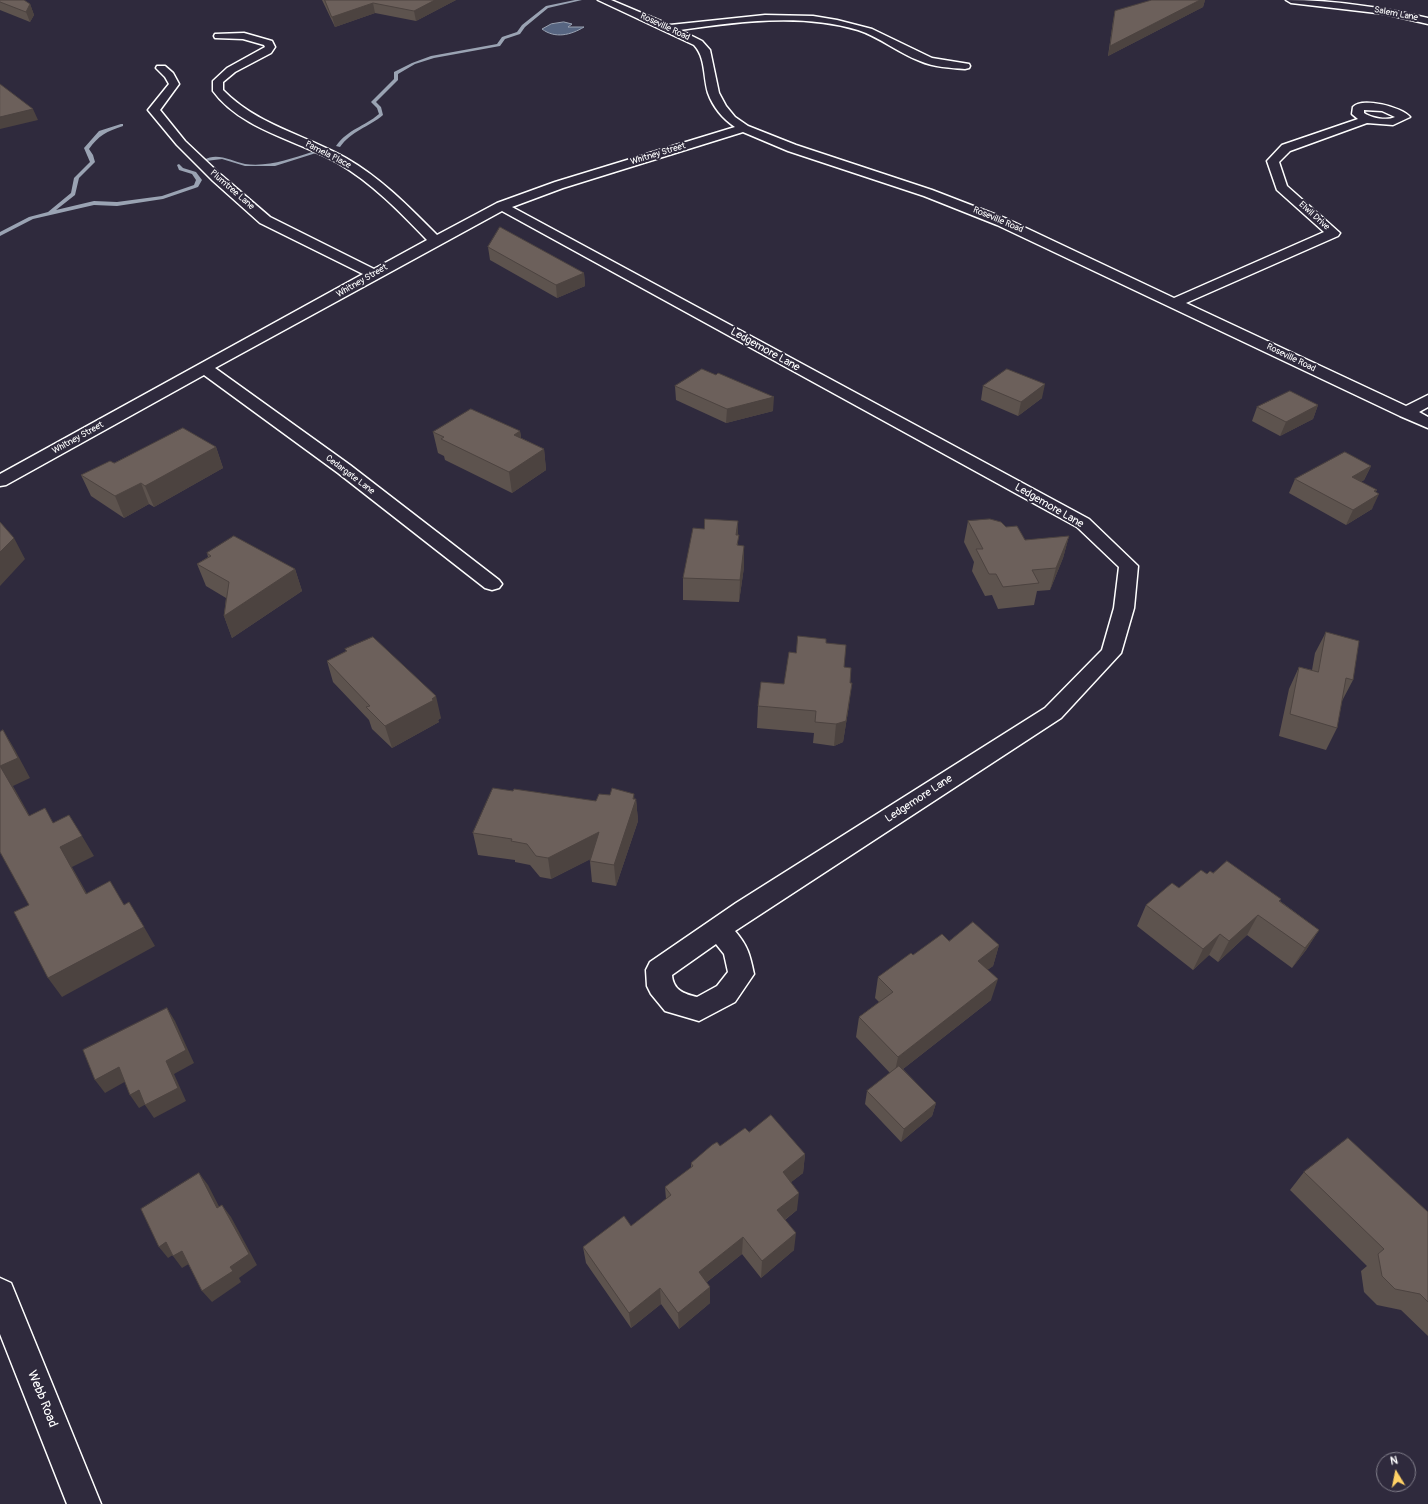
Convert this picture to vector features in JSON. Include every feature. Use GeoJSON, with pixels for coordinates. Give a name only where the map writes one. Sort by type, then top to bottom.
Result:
{"type":"FeatureCollection","features":[{"type":"Feature","properties":{"kind":"street","name":"Roseville Road"},"geometry":{"type":"LineString","coordinates":[[603,0],[669,28],[698,43],[706,52],[714,93],[726,113],[744,128],[792,148],[971,209],[1175,303],[1428,423]]}},
{"type":"Feature","properties":{"kind":"street","name":"Salem Lane"},"geometry":{"type":"LineString","coordinates":[[1291,0],[1385,11],[1428,21]]}},
{"type":"Feature","properties":{"kind":"street"},"geometry":{"type":"LineString","coordinates":[[669,28],[760,18],[793,17],[822,19],[861,28],[887,38],[924,59],[965,66]]}},
{"type":"Feature","properties":{"kind":"street","name":"Pamela Place"},"geometry":{"type":"LineString","coordinates":[[219,36],[244,36],[268,43],[270,47],[267,51],[231,70],[218,81],[218,91],[235,108],[340,159],[358,170],[375,182],[435,241]]}},
{"type":"Feature","properties":{"kind":"street","name":"Plumtree Lane"},"geometry":{"type":"LineString","coordinates":[[161,68],[169,75],[174,84],[154,110],[181,143],[217,178],[265,220],[374,274]]}},
{"type":"Feature","properties":{"kind":"street","name":"Elwil Drive"},"geometry":{"type":"LineString","coordinates":[[1175,303],[1333,233],[1281,187],[1273,161],[1286,148],[1366,120]]}},
{"type":"Feature","properties":{"kind":"street","name":"Whitney Street"},"geometry":{"type":"LineString","coordinates":[[0,482],[206,369],[374,274],[502,206],[559,185],[744,128]]}},
{"type":"Feature","properties":{"kind":"street","name":"Ledgemore Lane"},"geometry":{"type":"LineString","coordinates":[[502,206],[1082,523],[1129,566],[1124,608],[1111,653],[1053,713],[718,929]]}},
{"type":"Feature","properties":{"kind":"street","name":"Cedargate Lane"},"geometry":{"type":"LineString","coordinates":[[206,369],[344,469],[492,584]]}},
{"type":"Feature","properties":{"kind":"street"},"geometry":{"type":"LineString","coordinates":[[1406,413],[1428,400]]}},
{"type":"Feature","properties":{"kind":"street"},"geometry":{"type":"LineString","coordinates":[[0,464],[16,473]]}},
{"type":"Feature","properties":{"kind":"street","name":"Webb Road"},"geometry":{"type":"LineString","coordinates":[[0,1294],[84,1504]]}},
{"type":"Feature","properties":{"kind":"water"},"geometry":{"type":"Polygon","coordinates":[[[564,22],[572,24],[568,27],[584,27],[563,35],[552,34],[542,29],[551,24],[564,22]]]}},
{"type":"Feature","properties":{"kind":"building"},"geometry":{"type":"Polygon","coordinates":[[[0,0],[24,0],[30,4],[26,12],[0,2],[0,0]]]}},
{"type":"Feature","properties":{"kind":"building"},"geometry":{"type":"Polygon","coordinates":[[[325,0],[435,0],[414,11],[373,3],[332,17],[325,0]]]}},
{"type":"Feature","properties":{"kind":"building"},"geometry":{"type":"Polygon","coordinates":[[[1152,0],[1200,0],[1110,46],[1115,11],[1152,0]]]}},
{"type":"Feature","properties":{"kind":"building"},"geometry":{"type":"Polygon","coordinates":[[[0,84],[33,109],[0,117],[0,84]]]}},
{"type":"Feature","properties":{"kind":"building"},"geometry":{"type":"Polygon","coordinates":[[[500,227],[584,273],[556,285],[488,247],[500,227]]]}},
{"type":"Feature","properties":{"kind":"building"},"geometry":{"type":"Polygon","coordinates":[[[702,369],[716,375],[718,373],[774,397],[727,409],[675,386],[702,369]]]}},
{"type":"Feature","properties":{"kind":"building"},"geometry":{"type":"Polygon","coordinates":[[[1007,369],[1045,384],[1021,402],[983,386],[1007,369]]]}},
{"type":"Feature","properties":{"kind":"building"},"geometry":{"type":"Polygon","coordinates":[[[1290,391],[1318,405],[1286,422],[1257,407],[1290,391]]]}},
{"type":"Feature","properties":{"kind":"building"},"geometry":{"type":"Polygon","coordinates":[[[471,409],[520,431],[514,435],[544,449],[509,472],[441,439],[444,437],[433,432],[471,409]]]}},
{"type":"Feature","properties":{"kind":"building"},"geometry":{"type":"Polygon","coordinates":[[[183,428],[216,447],[145,486],[141,483],[115,496],[81,475],[110,461],[114,463],[183,428]]]}},
{"type":"Feature","properties":{"kind":"building"},"geometry":{"type":"Polygon","coordinates":[[[1345,452],[1371,466],[1352,477],[1377,490],[1374,491],[1379,494],[1353,510],[1295,479],[1345,452]]]}},
{"type":"Feature","properties":{"kind":"building"},"geometry":{"type":"Polygon","coordinates":[[[705,519],[738,521],[736,535],[739,535],[737,545],[744,546],[740,580],[683,578],[693,528],[704,529],[705,519]]]}},
{"type":"Feature","properties":{"kind":"building"},"geometry":{"type":"Polygon","coordinates":[[[990,519],[1001,522],[1006,527],[1017,526],[1025,540],[1069,536],[1056,568],[1032,570],[1039,583],[1003,587],[996,574],[989,574],[976,549],[983,549],[968,521],[990,519]]]}},
{"type":"Feature","properties":{"kind":"building"},"geometry":{"type":"Polygon","coordinates":[[[0,522],[14,538],[0,552],[0,522]]]}},
{"type":"Feature","properties":{"kind":"building"},"geometry":{"type":"Polygon","coordinates":[[[234,536],[295,569],[224,616],[229,582],[197,564],[211,556],[207,553],[234,536]]]}},
{"type":"Feature","properties":{"kind":"building"},"geometry":{"type":"Polygon","coordinates":[[[1326,632],[1359,641],[1353,680],[1346,678],[1337,728],[1290,714],[1299,667],[1318,672],[1326,632]]]}},
{"type":"Feature","properties":{"kind":"building"},"geometry":{"type":"Polygon","coordinates":[[[798,636],[826,639],[826,643],[846,645],[844,667],[851,668],[850,683],[852,683],[846,721],[836,724],[815,722],[816,711],[758,706],[761,682],[784,684],[789,652],[796,653],[798,636]]]}},
{"type":"Feature","properties":{"kind":"building"},"geometry":{"type":"Polygon","coordinates":[[[373,637],[436,696],[432,699],[434,700],[385,726],[366,707],[370,706],[327,661],[347,651],[345,649],[373,637]]]}},
{"type":"Feature","properties":{"kind":"building"},"geometry":{"type":"Polygon","coordinates":[[[3,730],[18,758],[0,766],[0,732],[3,730]]]}},
{"type":"Feature","properties":{"kind":"building"},"geometry":{"type":"Polygon","coordinates":[[[0,766],[29,816],[45,808],[53,823],[69,815],[82,836],[60,847],[86,894],[110,881],[124,905],[129,902],[144,927],[48,978],[14,912],[29,905],[0,852],[0,766]]]}},
{"type":"Feature","properties":{"kind":"building"},"geometry":{"type":"Polygon","coordinates":[[[493,788],[513,791],[514,789],[596,801],[599,794],[610,795],[612,788],[634,794],[633,799],[636,799],[614,865],[590,861],[599,832],[548,858],[536,856],[527,844],[511,841],[512,839],[473,833],[493,788]]]}},
{"type":"Feature","properties":{"kind":"building"},"geometry":{"type":"Polygon","coordinates":[[[1227,861],[1281,899],[1279,901],[1319,930],[1305,948],[1258,915],[1229,941],[1220,934],[1203,949],[1146,905],[1172,883],[1179,888],[1201,870],[1207,874],[1210,871],[1213,873],[1227,861]]]}},
{"type":"Feature","properties":{"kind":"building"},"geometry":{"type":"Polygon","coordinates":[[[973,922],[999,945],[978,961],[998,979],[898,1057],[859,1017],[893,992],[878,977],[911,953],[913,955],[942,934],[949,941],[973,922]]]}},
{"type":"Feature","properties":{"kind":"building"},"geometry":{"type":"Polygon","coordinates":[[[167,1008],[186,1050],[166,1061],[178,1088],[145,1105],[139,1090],[130,1095],[119,1067],[95,1080],[83,1050],[167,1008]]]}},
{"type":"Feature","properties":{"kind":"building"},"geometry":{"type":"Polygon","coordinates":[[[899,1066],[936,1103],[904,1129],[867,1091],[899,1066]]]}},
{"type":"Feature","properties":{"kind":"building"},"geometry":{"type":"Polygon","coordinates":[[[771,1115],[805,1154],[783,1172],[799,1193],[777,1210],[796,1233],[762,1261],[743,1237],[699,1272],[710,1287],[678,1313],[660,1288],[629,1313],[583,1247],[624,1216],[631,1226],[671,1195],[665,1187],[693,1166],[691,1163],[712,1145],[717,1142],[720,1146],[745,1128],[749,1132],[771,1115]]]}},
{"type":"Feature","properties":{"kind":"building"},"geometry":{"type":"Polygon","coordinates":[[[1348,1138],[1428,1212],[1428,1302],[1420,1294],[1395,1289],[1382,1276],[1378,1254],[1384,1249],[1304,1172],[1348,1138]]]}},
{"type":"Feature","properties":{"kind":"building"},"geometry":{"type":"Polygon","coordinates":[[[199,1173],[217,1208],[222,1205],[249,1254],[230,1267],[233,1271],[202,1291],[182,1251],[173,1256],[166,1242],[159,1247],[141,1209],[199,1173]]]}},
{"type":"Feature","properties":{"kind":"waterway"},"geometry":{"type":"LineString","coordinates":[[338,146],[347,135],[370,123],[381,114],[379,107],[373,102],[396,79],[396,73],[414,63],[442,54],[499,45],[503,38],[519,33],[523,26],[547,7],[580,0]]}},
{"type":"Feature","properties":{"kind":"waterway"},"geometry":{"type":"LineString","coordinates":[[50,213],[73,194],[77,178],[93,162],[91,155],[86,149],[90,143],[101,132],[121,125]]}},
{"type":"Feature","properties":{"kind":"waterway"},"geometry":{"type":"LineString","coordinates":[[206,160],[222,158],[245,165],[275,165],[314,153]]}},
{"type":"Feature","properties":{"kind":"waterway"},"geometry":{"type":"LineString","coordinates":[[0,234],[31,218],[94,203],[117,204],[163,197],[196,186],[199,180],[194,173],[181,169],[179,165]]}}]}
